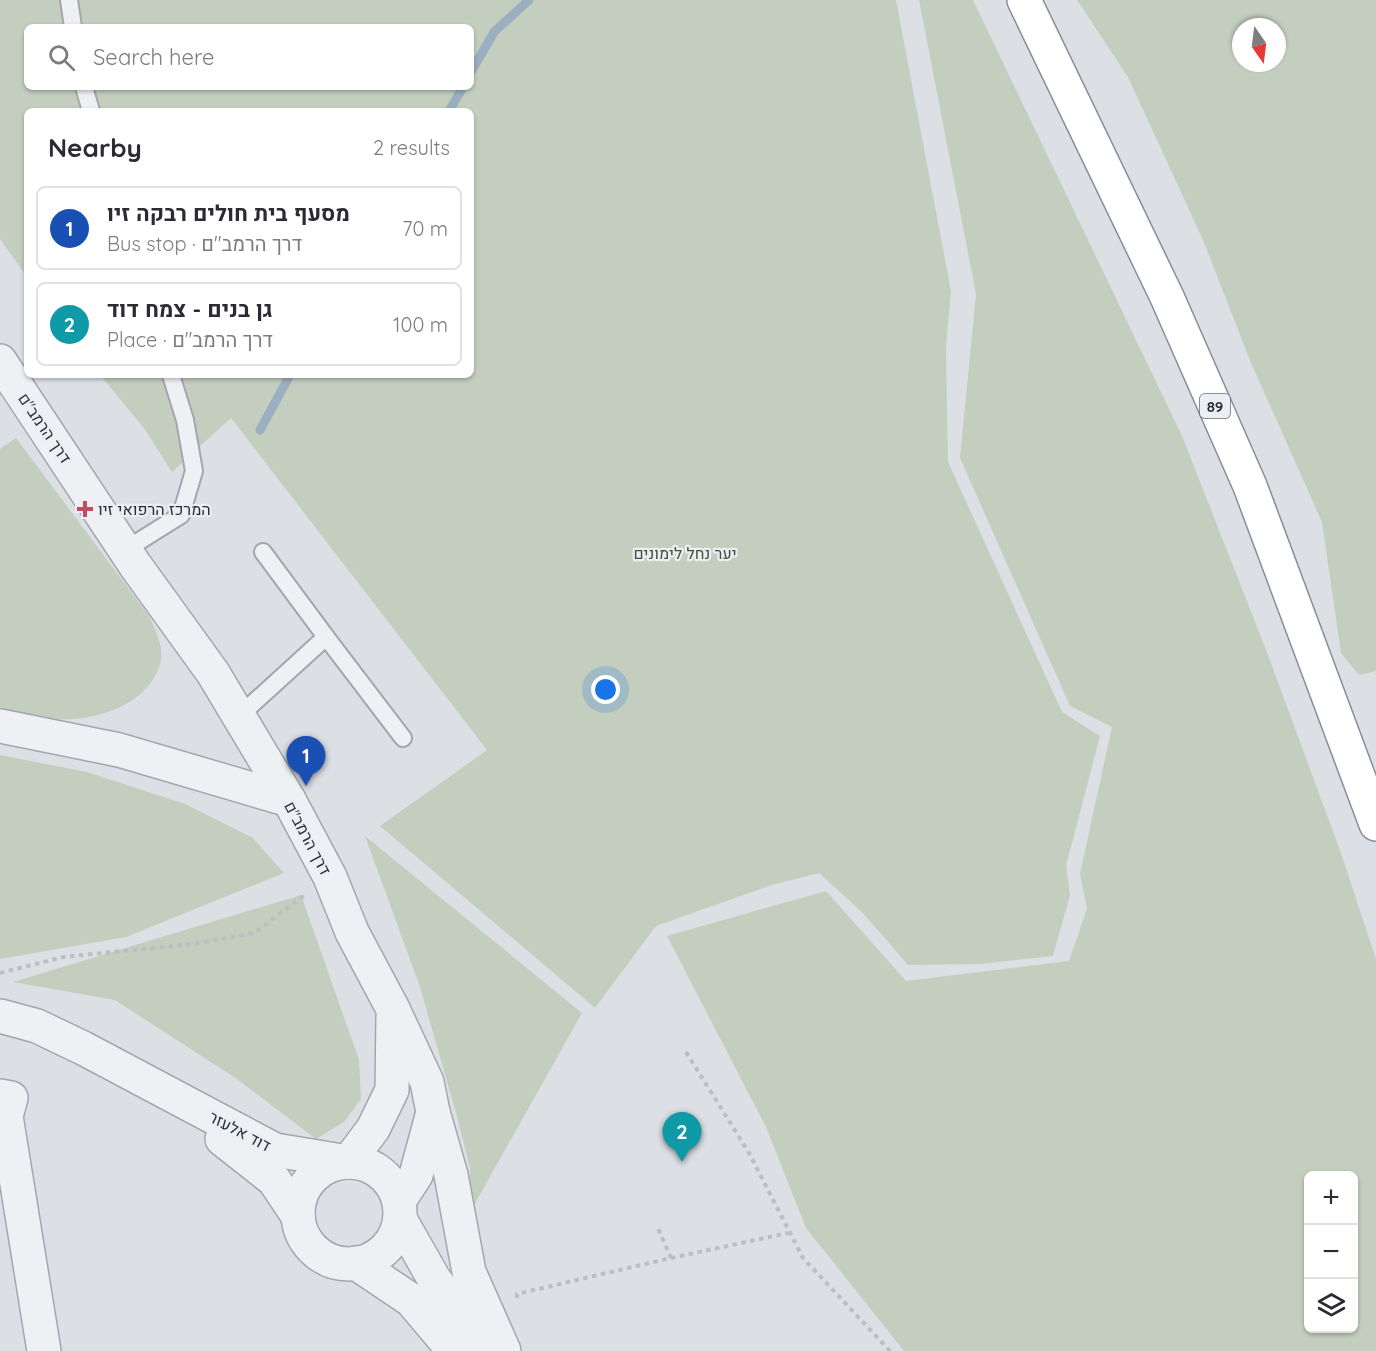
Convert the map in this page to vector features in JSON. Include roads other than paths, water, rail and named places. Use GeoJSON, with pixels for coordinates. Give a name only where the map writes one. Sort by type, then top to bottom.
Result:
{"type":"FeatureCollection","features":[{"type":"Feature","properties":{"kind":"highway","name":"89"},"geometry":{"type":"LineString","coordinates":[[1024,0],[1167,297],[1250,486],[1376,824]]}},
{"type":"Feature","properties":{"kind":"street","name":"דרך הרמב\"ם"},"geometry":{"type":"LineString","coordinates":[[0,361],[132,559],[213,673],[288,800],[330,877],[352,932],[393,1009],[427,1082],[433,1112],[416,1175],[399,1210]]}},
{"type":"Feature","properties":{"kind":"street"},"geometry":{"type":"LineString","coordinates":[[0,726],[119,750],[288,800]]}},
{"type":"Feature","properties":{"kind":"street","name":"דרך הרמב\"ם"},"geometry":{"type":"LineString","coordinates":[[348,1162],[373,1129],[392,1090],[393,1009]]}},
{"type":"Feature","properties":{"kind":"street","name":"דוד אלעזר"},"geometry":{"type":"LineString","coordinates":[[0,1016],[37,1026],[139,1077],[275,1150],[348,1162]]}},
{"type":"Feature","properties":{"kind":"street","name":"דוד אלעזר"},"geometry":{"type":"LineString","coordinates":[[139,1077],[274,1180],[298,1216]]}},
{"type":"Feature","properties":{"kind":"street"},"geometry":{"type":"LineString","coordinates":[[0,1095],[10,1098],[6,1116],[44,1351]]}},
{"type":"Feature","properties":{"kind":"street"},"geometry":{"type":"LineString","coordinates":[[433,1112],[451,1175],[469,1272],[504,1351]]}},
{"type":"Feature","properties":{"kind":"street"},"geometry":{"type":"LineString","coordinates":[[399,1210],[387,1246],[373,1257],[356,1263],[337,1263],[323,1258],[302,1233],[298,1216],[299,1198],[307,1182],[331,1165],[348,1162],[367,1163],[392,1185],[399,1210],[434,1279],[488,1351]]}},
{"type":"Feature","properties":{"kind":"street"},"geometry":{"type":"LineString","coordinates":[[356,1263],[411,1300],[454,1351]]}},
{"type":"Feature","properties":{"kind":"lane"},"geometry":{"type":"LineString","coordinates":[[69,0],[73,24]]}},
{"type":"Feature","properties":{"kind":"lane"},"geometry":{"type":"LineString","coordinates":[[85,90],[90,108]]}},
{"type":"Feature","properties":{"kind":"lane"},"geometry":{"type":"LineString","coordinates":[[132,559],[181,515],[194,471],[185,420],[172,378]]}},
{"type":"Feature","properties":{"kind":"lane"},"geometry":{"type":"LineString","coordinates":[[263,552],[403,738]]}},
{"type":"Feature","properties":{"kind":"lane"},"geometry":{"type":"LineString","coordinates":[[238,717],[326,637]]}},
{"type":"Feature","properties":{"kind":"waterway"},"geometry":{"type":"LineString","coordinates":[[474,67],[494,32],[529,0]]}},
{"type":"Feature","properties":{"kind":"waterway"},"geometry":{"type":"LineString","coordinates":[[451,108],[461,90]]}},
{"type":"Feature","properties":{"kind":"waterway"},"geometry":{"type":"LineString","coordinates":[[260,430],[288,378]]}},
{"type":"Feature","properties":{"kind":"place","name":"המרכז הרפואי זיו"},"geometry":{"type":"Point","coordinates":[85,509]}},
{"type":"Feature","properties":{"kind":"place","name":"מסעף בית חולים רבקה זיו"},"geometry":{"type":"Point","coordinates":[306,786]}},
{"type":"Feature","properties":{"kind":"place","name":"גן בנים - צמח דוד"},"geometry":{"type":"Point","coordinates":[682,1162]}},
{"type":"Feature","properties":{"kind":"park label","name":"יער נחל לימונים"},"geometry":{"type":"Point","coordinates":[685,553]}}]}
